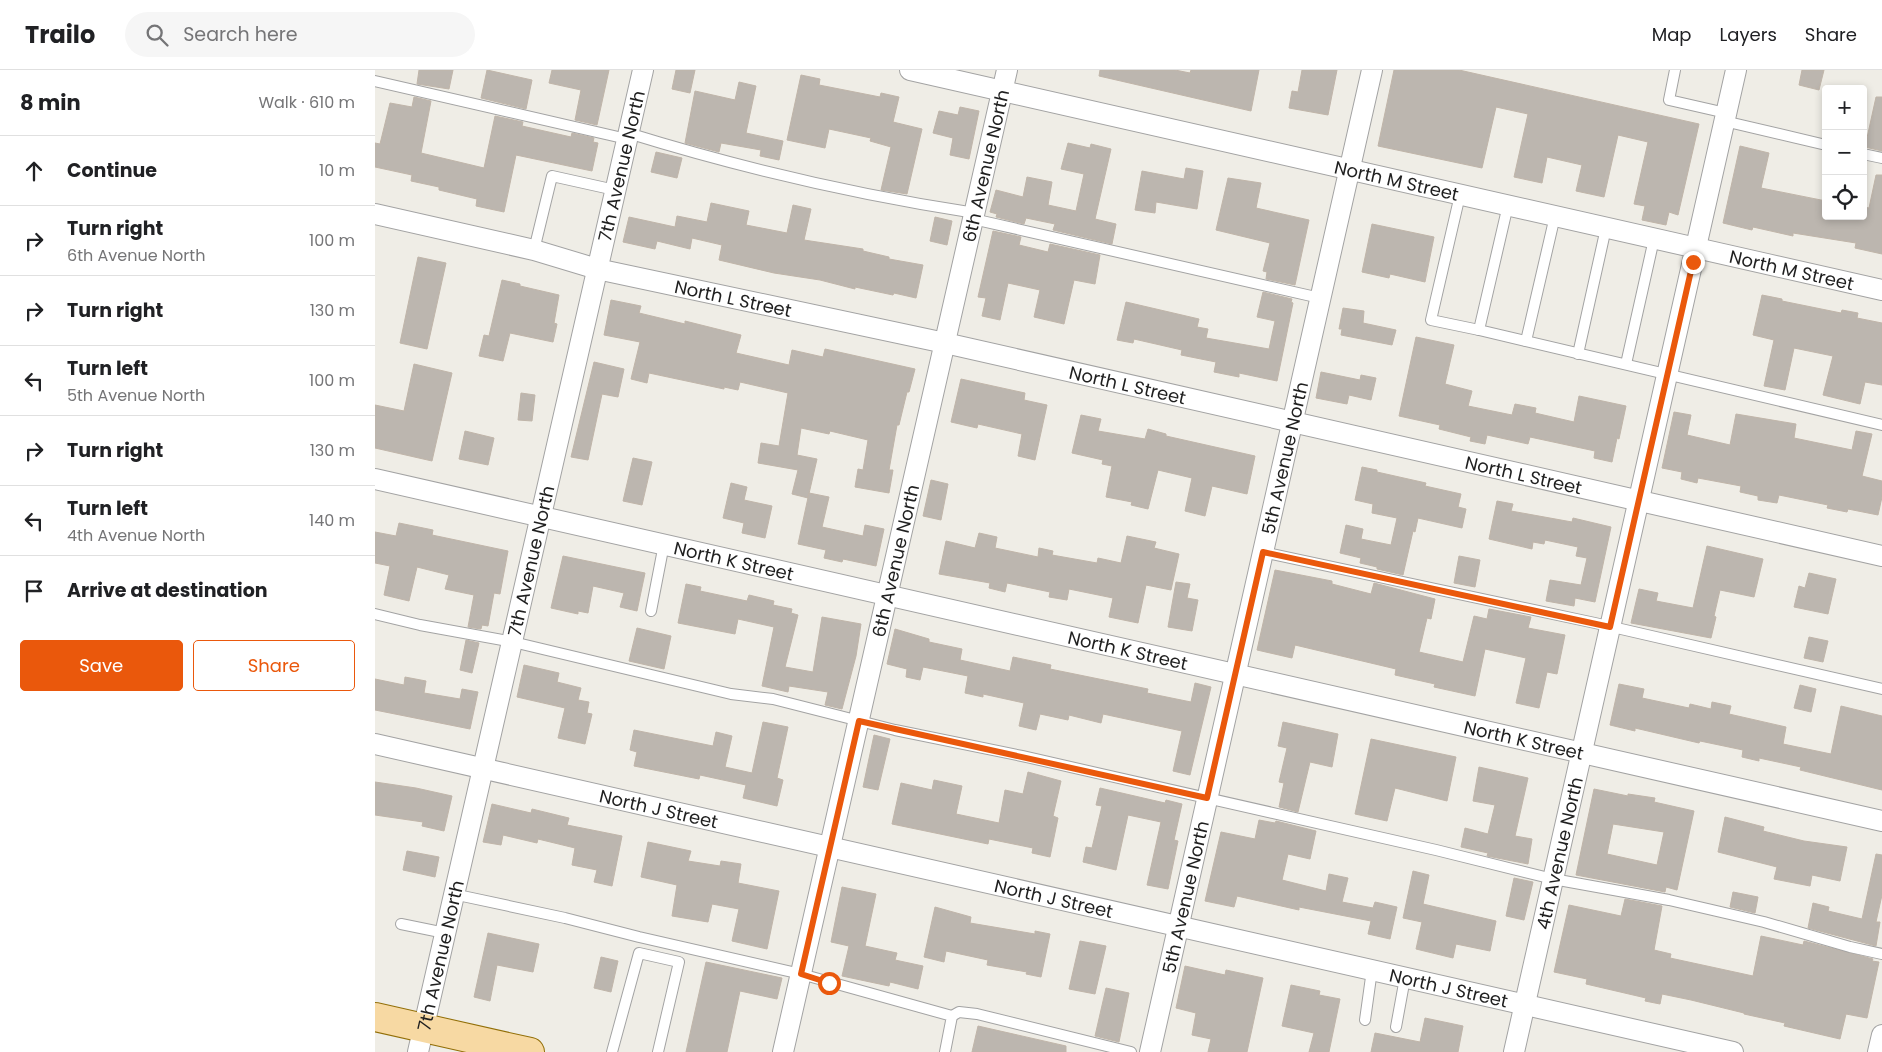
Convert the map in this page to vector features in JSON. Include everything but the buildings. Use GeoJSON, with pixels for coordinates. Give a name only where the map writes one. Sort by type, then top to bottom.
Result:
{"type":"FeatureCollection","features":[{"type":"Feature","properties":{"kind":"main road"},"geometry":{"type":"LineString","coordinates":[[375,1016],[421,1040],[457,1040],[530,1052]]}},
{"type":"Feature","properties":{"kind":"street","name":"7th Avenue North"},"geometry":{"type":"LineString","coordinates":[[421,1040],[643,70]]}},
{"type":"Feature","properties":{"kind":"street","name":"North M Street"},"geometry":{"type":"LineString","coordinates":[[910,70],[1882,290]]}},
{"type":"Feature","properties":{"kind":"street","name":"6th Avenue North"},"geometry":{"type":"LineString","coordinates":[[783,1052],[1007,70]]}},
{"type":"Feature","properties":{"kind":"street","name":"5th Avenue North"},"geometry":{"type":"LineString","coordinates":[[1148,1051],[1372,70]]}},
{"type":"Feature","properties":{"kind":"street","name":"4th Avenue North"},"geometry":{"type":"LineString","coordinates":[[1514,1052],[1736,70]]}},
{"type":"Feature","properties":{"kind":"street","name":"North L Street"},"geometry":{"type":"LineString","coordinates":[[375,214],[534,250],[597,269],[945,343],[1882,556]]}},
{"type":"Feature","properties":{"kind":"street","name":"North K Street"},"geometry":{"type":"LineString","coordinates":[[375,479],[1882,821]]}},
{"type":"Feature","properties":{"kind":"street","name":"North J Street"},"geometry":{"type":"LineString","coordinates":[[375,744],[1733,1052]]}},
{"type":"Feature","properties":{"kind":"street"},"geometry":{"type":"LineString","coordinates":[[1878,1052],[1882,1035]]}},
{"type":"Feature","properties":{"kind":"lane"},"geometry":{"type":"LineString","coordinates":[[1675,70],[1669,100],[1822,144]]}},
{"type":"Feature","properties":{"kind":"lane"},"geometry":{"type":"LineString","coordinates":[[375,81],[628,136],[853,191],[974,216],[1320,298]]}},
{"type":"Feature","properties":{"kind":"lane"},"geometry":{"type":"LineString","coordinates":[[1867,155],[1882,158]]}},
{"type":"Feature","properties":{"kind":"lane"},"geometry":{"type":"LineString","coordinates":[[534,250],[552,176],[615,190]]}},
{"type":"Feature","properties":{"kind":"lane"},"geometry":{"type":"LineString","coordinates":[[1460,195],[1431,320],[1882,425]]}},
{"type":"Feature","properties":{"kind":"lane"},"geometry":{"type":"LineString","coordinates":[[1479,330],[1508,206]]}},
{"type":"Feature","properties":{"kind":"lane"},"geometry":{"type":"LineString","coordinates":[[1525,341],[1555,216]]}},
{"type":"Feature","properties":{"kind":"lane"},"geometry":{"type":"LineString","coordinates":[[1578,354],[1606,228]]}},
{"type":"Feature","properties":{"kind":"lane"},"geometry":{"type":"LineString","coordinates":[[1626,364],[1654,239]]}},
{"type":"Feature","properties":{"kind":"lane"},"geometry":{"type":"LineString","coordinates":[[651,611],[664,544]]}},
{"type":"Feature","properties":{"kind":"lane"},"geometry":{"type":"LineString","coordinates":[[1263,552],[1610,627],[1882,689]]}},
{"type":"Feature","properties":{"kind":"lane"},"geometry":{"type":"LineString","coordinates":[[375,614],[420,625],[513,642],[731,694],[773,699],[859,721],[1207,798],[1553,879],[1669,900],[1763,922],[1850,947],[1882,954]]}},
{"type":"Feature","properties":{"kind":"lane"},"geometry":{"type":"LineString","coordinates":[[453,894],[565,918],[801,974],[952,1016],[959,1012],[977,1014],[1148,1051]]}},
{"type":"Feature","properties":{"kind":"lane"},"geometry":{"type":"LineString","coordinates":[[401,924],[445,933]]}},
{"type":"Feature","properties":{"kind":"lane"},"geometry":{"type":"LineString","coordinates":[[612,1052],[639,953],[679,962],[659,1052]]}},
{"type":"Feature","properties":{"kind":"lane"},"geometry":{"type":"LineString","coordinates":[[1365,1020],[1372,970]]}},
{"type":"Feature","properties":{"kind":"lane"},"geometry":{"type":"LineString","coordinates":[[1396,1027],[1405,978]]}},
{"type":"Feature","properties":{"kind":"lane"},"geometry":{"type":"LineString","coordinates":[[945,1052],[952,1016]]}},
{"type":"Feature","properties":{"kind":"route"},"geometry":{"type":"LineString","coordinates":[[829,983],[801,974],[859,721],[1207,798],[1263,552],[1610,627],[1693,262]]}}]}
